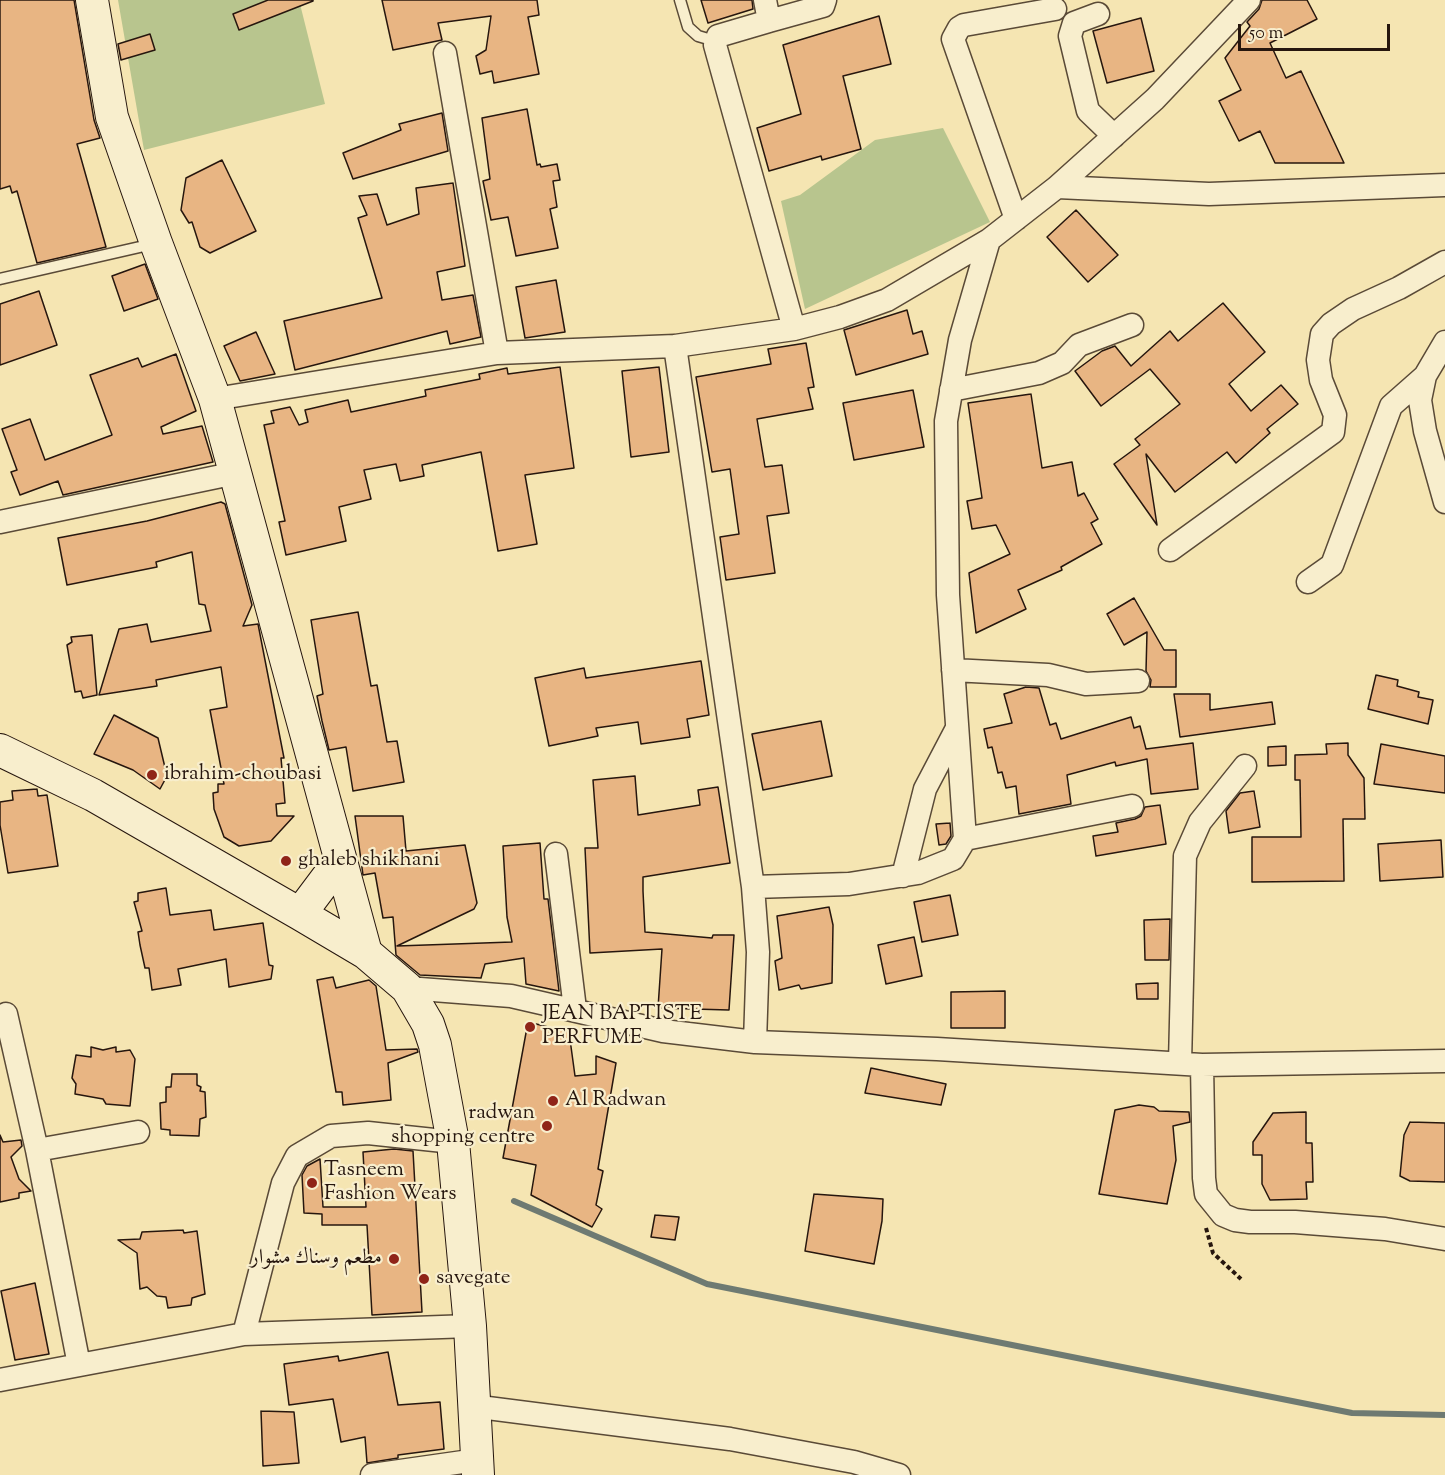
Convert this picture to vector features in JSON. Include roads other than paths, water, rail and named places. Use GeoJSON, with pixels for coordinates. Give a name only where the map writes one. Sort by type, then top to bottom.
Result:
{"type":"FeatureCollection","features":[{"type":"Feature","properties":{"kind":"street"},"geometry":{"type":"LineString","coordinates":[[92,0],[112,117],[156,243],[215,399],[339,862],[366,953]]}},
{"type":"Feature","properties":{"kind":"street"},"geometry":{"type":"LineString","coordinates":[[794,328],[715,41],[718,36],[767,11],[823,6],[825,0]]}},
{"type":"Feature","properties":{"kind":"street"},"geometry":{"type":"LineString","coordinates":[[215,399],[497,353],[675,345],[794,328],[840,317],[886,300],[989,240],[1057,187],[1155,99],[1249,0]]}},
{"type":"Feature","properties":{"kind":"street"},"geometry":{"type":"LineString","coordinates":[[1016,219],[953,39],[959,28],[964,25],[1055,9]]}},
{"type":"Feature","properties":{"kind":"street"},"geometry":{"type":"LineString","coordinates":[[1098,14],[1074,23],[1070,36],[1088,111],[1114,136]]}},
{"type":"Feature","properties":{"kind":"street"},"geometry":{"type":"LineString","coordinates":[[445,53],[497,353]]}},
{"type":"Feature","properties":{"kind":"street"},"geometry":{"type":"LineString","coordinates":[[1057,187],[1209,194],[1445,185]]}},
{"type":"Feature","properties":{"kind":"street"},"geometry":{"type":"LineString","coordinates":[[753,887],[849,884],[903,876],[953,859],[965,839],[952,670],[945,457],[951,390],[960,339],[989,240]]}},
{"type":"Feature","properties":{"kind":"street"},"geometry":{"type":"LineString","coordinates":[[1170,550],[1333,432],[1335,415],[1321,380],[1318,360],[1322,334],[1331,324],[1353,309],[1445,262]]}},
{"type":"Feature","properties":{"kind":"street"},"geometry":{"type":"LineString","coordinates":[[951,390],[1039,373],[1062,363],[1078,345],[1132,325]]}},
{"type":"Feature","properties":{"kind":"street"},"geometry":{"type":"LineString","coordinates":[[1308,582],[1332,566],[1391,406],[1425,376],[1445,342]]}},
{"type":"Feature","properties":{"kind":"street"},"geometry":{"type":"LineString","coordinates":[[675,345],[753,887],[758,952],[755,1042]]}},
{"type":"Feature","properties":{"kind":"street"},"geometry":{"type":"LineString","coordinates":[[1425,376],[1420,400],[1423,421],[1445,502]]}},
{"type":"Feature","properties":{"kind":"street"},"geometry":{"type":"LineString","coordinates":[[0,522],[236,473]]}},
{"type":"Feature","properties":{"kind":"street"},"geometry":{"type":"LineString","coordinates":[[952,670],[1048,675],[1086,684],[1138,681]]}},
{"type":"Feature","properties":{"kind":"street"},"geometry":{"type":"LineString","coordinates":[[903,876],[922,798],[932,771],[957,728]]}},
{"type":"Feature","properties":{"kind":"street"},"geometry":{"type":"LineString","coordinates":[[0,750],[93,795],[366,953],[406,988],[428,1024],[435,1045],[453,1142],[470,1326],[472,1406],[477,1468],[372,1475]]}},
{"type":"Feature","properties":{"kind":"street"},"geometry":{"type":"LineString","coordinates":[[1245,766],[1200,822],[1185,856],[1191,1064],[1206,1194],[1223,1215],[1235,1220],[1384,1229],[1445,1239]]}},
{"type":"Feature","properties":{"kind":"street"},"geometry":{"type":"LineString","coordinates":[[965,839],[1132,806]]}},
{"type":"Feature","properties":{"kind":"street"},"geometry":{"type":"LineString","coordinates":[[556,854],[575,1009]]}},
{"type":"Feature","properties":{"kind":"street"},"geometry":{"type":"LineString","coordinates":[[300,914],[339,862]]}},
{"type":"Feature","properties":{"kind":"street"},"geometry":{"type":"LineString","coordinates":[[406,988],[511,996],[663,1031],[755,1042],[936,1049],[1191,1064],[1445,1061]]}},
{"type":"Feature","properties":{"kind":"street"},"geometry":{"type":"LineString","coordinates":[[0,1017],[6,1014],[37,1150],[79,1365]]}},
{"type":"Feature","properties":{"kind":"street"},"geometry":{"type":"LineString","coordinates":[[37,1150],[138,1132]]}},
{"type":"Feature","properties":{"kind":"street"},"geometry":{"type":"LineString","coordinates":[[244,1334],[282,1183],[297,1156],[331,1136],[368,1133],[453,1142]]}},
{"type":"Feature","properties":{"kind":"street"},"geometry":{"type":"LineString","coordinates":[[0,1380],[244,1334],[470,1326]]}},
{"type":"Feature","properties":{"kind":"street"},"geometry":{"type":"LineString","coordinates":[[472,1406],[730,1439],[854,1462],[899,1475]]}},
{"type":"Feature","properties":{"kind":"lane"},"geometry":{"type":"LineString","coordinates":[[680,0],[688,27],[698,36],[715,41]]}},
{"type":"Feature","properties":{"kind":"lane"},"geometry":{"type":"LineString","coordinates":[[0,279],[156,243]]}},
{"type":"Feature","properties":{"kind":"waterway"},"geometry":{"type":"LineString","coordinates":[[514,1201],[707,1284],[1352,1413],[1445,1415]]}},
{"type":"Feature","properties":{"kind":"place","name":"ibrahim-choubasi"},"geometry":{"type":"Point","coordinates":[152,775]}},
{"type":"Feature","properties":{"kind":"place","name":"ghaleb shikhani"},"geometry":{"type":"Point","coordinates":[286,861]}},
{"type":"Feature","properties":{"kind":"place","name":"JEAN BAPTISTE PERFUME"},"geometry":{"type":"Point","coordinates":[530,1027]}},
{"type":"Feature","properties":{"kind":"place","name":"Al Radwan"},"geometry":{"type":"Point","coordinates":[553,1101]}},
{"type":"Feature","properties":{"kind":"place","name":"radwan shopping centre"},"geometry":{"type":"Point","coordinates":[547,1126]}},
{"type":"Feature","properties":{"kind":"place","name":"Tasneem Fashion Wears"},"geometry":{"type":"Point","coordinates":[312,1183]}},
{"type":"Feature","properties":{"kind":"place","name":"مطعم وسناك مشوار"},"geometry":{"type":"Point","coordinates":[394,1259]}},
{"type":"Feature","properties":{"kind":"place","name":"savegate"},"geometry":{"type":"Point","coordinates":[424,1279]}}]}
